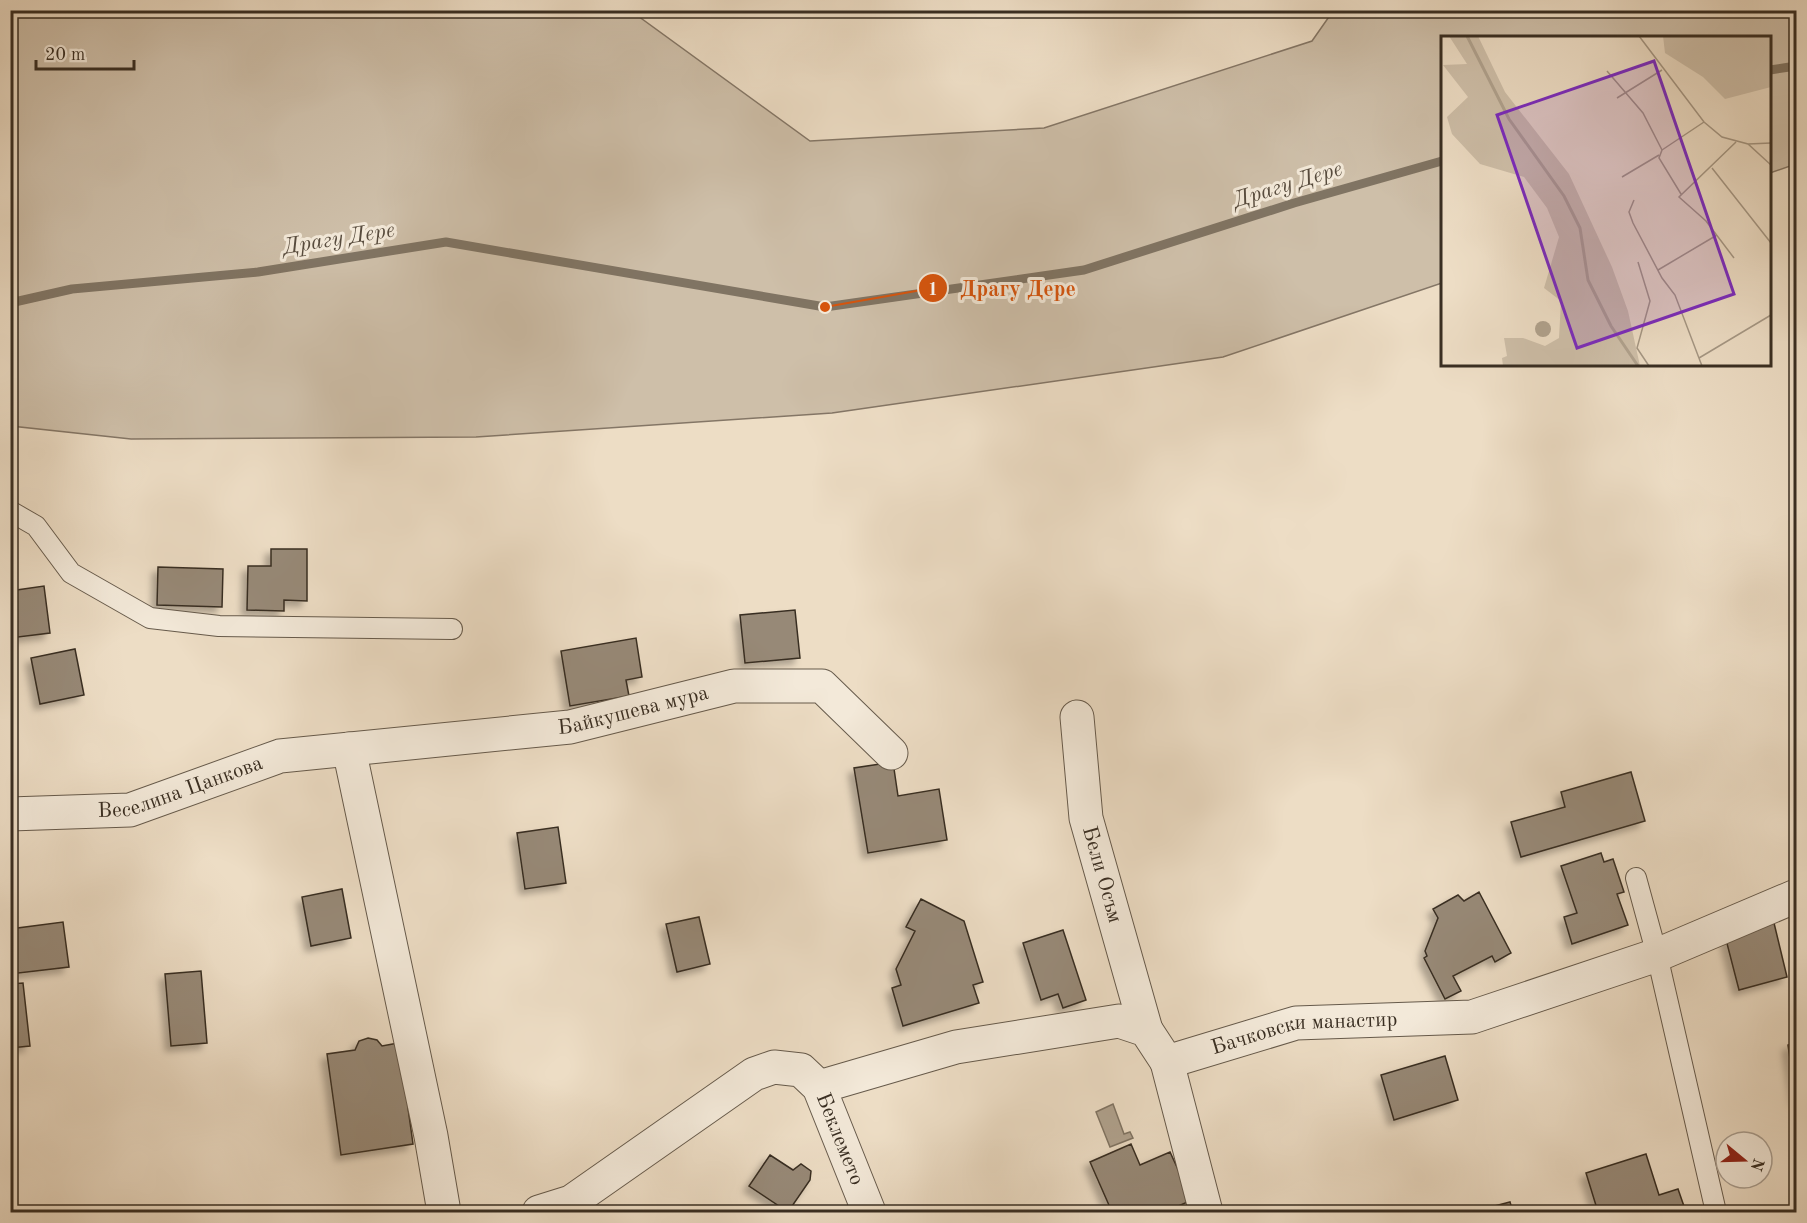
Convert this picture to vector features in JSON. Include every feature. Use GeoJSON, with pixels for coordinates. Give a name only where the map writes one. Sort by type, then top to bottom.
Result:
{"type":"FeatureCollection","features":[{"type":"Feature","properties":{"kind":"street","name":"Байкушева мура"},"geometry":{"type":"LineString","coordinates":[[349,749],[570,727],[734,686],[822,686],[891,753]]}},
{"type":"Feature","properties":{"kind":"street","name":"Бели Осъм"},"geometry":{"type":"LineString","coordinates":[[1077,717],[1086,819],[1146,1029]]}},
{"type":"Feature","properties":{"kind":"street"},"geometry":{"type":"LineString","coordinates":[[349,749],[432,1136],[444,1212]]}},
{"type":"Feature","properties":{"kind":"street","name":"Веселина Цанкова"},"geometry":{"type":"LineString","coordinates":[[10,813],[130,810],[280,756],[349,749]]}},
{"type":"Feature","properties":{"kind":"street","name":"Бачковски манастир"},"geometry":{"type":"LineString","coordinates":[[1167,1062],[1296,1023],[1472,1017],[1657,955],[1797,896]]}},
{"type":"Feature","properties":{"kind":"street"},"geometry":{"type":"LineString","coordinates":[[539,1212],[571,1202],[754,1074],[774,1067],[810,1079],[956,1047],[1119,1021],[1146,1029],[1167,1062],[1206,1212]]}},
{"type":"Feature","properties":{"kind":"street","name":"Беклемето"},"geometry":{"type":"LineString","coordinates":[[810,1079],[869,1212]]}},
{"type":"Feature","properties":{"kind":"lane"},"geometry":{"type":"LineString","coordinates":[[10,512],[36,526],[71,573],[150,618],[219,626],[452,629]]}},
{"type":"Feature","properties":{"kind":"lane"},"geometry":{"type":"LineString","coordinates":[[1636,878],[1657,955],[1716,1212]]}},
{"type":"Feature","properties":{"kind":"shaded area"},"geometry":{"type":"Polygon","coordinates":[[[11,10],[631,11],[810,141],[1044,128],[1312,41],[1333,11],[1796,11],[1796,164],[1771,173],[1771,36],[1441,36],[1441,283],[1223,357],[832,413],[476,437],[131,439],[11,426],[11,10]]]}},
{"type":"Feature","properties":{"kind":"shaded area"},"geometry":{"type":"Polygon","coordinates":[[[1113,1104],[1124,1134],[1130,1132],[1133,1138],[1110,1147],[1096,1112],[1113,1104]]]}},
{"type":"Feature","properties":{"kind":"building"},"geometry":{"type":"Polygon","coordinates":[[[271,549],[307,549],[307,601],[284,600],[284,611],[247,610],[248,566],[271,566],[271,549]]]}},
{"type":"Feature","properties":{"kind":"building"},"geometry":{"type":"Polygon","coordinates":[[[158,567],[223,569],[222,607],[157,605],[158,567]]]}},
{"type":"Feature","properties":{"kind":"building"},"geometry":{"type":"Polygon","coordinates":[[[44,586],[50,633],[10,638],[10,591],[44,586]]]}},
{"type":"Feature","properties":{"kind":"building"},"geometry":{"type":"Polygon","coordinates":[[[795,610],[800,658],[745,663],[740,615],[795,610]]]}},
{"type":"Feature","properties":{"kind":"building"},"geometry":{"type":"Polygon","coordinates":[[[636,638],[642,677],[626,680],[629,696],[570,706],[561,651],[636,638]]]}},
{"type":"Feature","properties":{"kind":"building"},"geometry":{"type":"Polygon","coordinates":[[[75,649],[84,695],[40,704],[31,658],[75,649]]]}},
{"type":"Feature","properties":{"kind":"building"},"geometry":{"type":"Polygon","coordinates":[[[893,762],[898,796],[939,789],[947,840],[868,853],[854,768],[893,762]]]}},
{"type":"Feature","properties":{"kind":"building"},"geometry":{"type":"Polygon","coordinates":[[[1631,772],[1645,821],[1521,857],[1511,822],[1565,807],[1561,792],[1631,772]]]}},
{"type":"Feature","properties":{"kind":"building"},"geometry":{"type":"Polygon","coordinates":[[[558,827],[566,883],[525,889],[517,833],[558,827]]]}},
{"type":"Feature","properties":{"kind":"building"},"geometry":{"type":"Polygon","coordinates":[[[1601,853],[1604,862],[1613,859],[1624,892],[1617,894],[1628,925],[1572,944],[1564,917],[1577,913],[1561,866],[1601,853]]]}},
{"type":"Feature","properties":{"kind":"building"},"geometry":{"type":"Polygon","coordinates":[[[342,889],[351,938],[311,946],[302,897],[342,889]]]}},
{"type":"Feature","properties":{"kind":"building"},"geometry":{"type":"Polygon","coordinates":[[[1479,892],[1511,953],[1495,962],[1492,956],[1453,976],[1461,991],[1445,999],[1424,958],[1427,956],[1425,951],[1438,918],[1433,909],[1458,895],[1464,901],[1479,892]]]}},
{"type":"Feature","properties":{"kind":"building"},"geometry":{"type":"Polygon","coordinates":[[[921,899],[964,921],[983,982],[973,985],[979,1003],[903,1026],[892,988],[901,985],[896,969],[915,931],[906,927],[921,899]]]}},
{"type":"Feature","properties":{"kind":"building"},"geometry":{"type":"Polygon","coordinates":[[[699,917],[710,964],[677,972],[666,924],[699,917]]]}},
{"type":"Feature","properties":{"kind":"building"},"geometry":{"type":"Polygon","coordinates":[[[63,922],[69,967],[10,974],[10,929],[63,922]]]}},
{"type":"Feature","properties":{"kind":"building"},"geometry":{"type":"Polygon","coordinates":[[[1774,923],[1787,977],[1739,990],[1723,928],[1774,923]]]}},
{"type":"Feature","properties":{"kind":"building"},"geometry":{"type":"Polygon","coordinates":[[[1063,930],[1086,1000],[1063,1008],[1058,994],[1041,1000],[1023,943],[1063,930]]]}},
{"type":"Feature","properties":{"kind":"building"},"geometry":{"type":"Polygon","coordinates":[[[201,971],[207,1043],[171,1046],[165,974],[201,971]]]}},
{"type":"Feature","properties":{"kind":"building"},"geometry":{"type":"Polygon","coordinates":[[[23,983],[30,1046],[10,1048],[10,984],[23,983]]]}},
{"type":"Feature","properties":{"kind":"building"},"geometry":{"type":"Polygon","coordinates":[[[368,1038],[377,1040],[382,1046],[404,1042],[412,1094],[408,1108],[413,1144],[341,1155],[327,1054],[355,1050],[359,1041],[368,1038]]]}},
{"type":"Feature","properties":{"kind":"building"},"geometry":{"type":"Polygon","coordinates":[[[1796,1043],[1796,1102],[1788,1045],[1796,1043]]]}},
{"type":"Feature","properties":{"kind":"building"},"geometry":{"type":"Polygon","coordinates":[[[1445,1056],[1458,1100],[1394,1120],[1381,1075],[1445,1056]]]}},
{"type":"Feature","properties":{"kind":"building"},"geometry":{"type":"Polygon","coordinates":[[[1131,1144],[1140,1165],[1170,1152],[1192,1200],[1169,1210],[1170,1212],[1112,1212],[1090,1162],[1131,1144]]]}},
{"type":"Feature","properties":{"kind":"building"},"geometry":{"type":"Polygon","coordinates":[[[1646,1154],[1659,1195],[1678,1189],[1686,1212],[1598,1212],[1586,1173],[1646,1154]]]}},
{"type":"Feature","properties":{"kind":"building"},"geometry":{"type":"Polygon","coordinates":[[[770,1155],[793,1170],[801,1164],[811,1171],[810,1180],[788,1212],[749,1186],[770,1155]]]}},
{"type":"Feature","properties":{"kind":"building"},"geometry":{"type":"Polygon","coordinates":[[[1510,1202],[1513,1212],[1472,1212],[1510,1202]]]}},
{"type":"Feature","properties":{"kind":"building"},"geometry":{"type":"Polygon","coordinates":[[[705,1206],[708,1212],[669,1212],[672,1208],[705,1206]]]}},
{"type":"Feature","properties":{"kind":"waterway","name":"Драгу Дере"},"geometry":{"type":"LineString","coordinates":[[1771,70],[1796,66]]}},
{"type":"Feature","properties":{"kind":"waterway","name":"Драгу Дере"},"geometry":{"type":"LineString","coordinates":[[10,303],[72,289],[258,272],[446,242],[825,307],[1084,270],[1294,203],[1441,161]]}},
{"type":"Feature","properties":{"kind":"place","name":"Драгу Дере"},"geometry":{"type":"Point","coordinates":[825,307]}}]}
